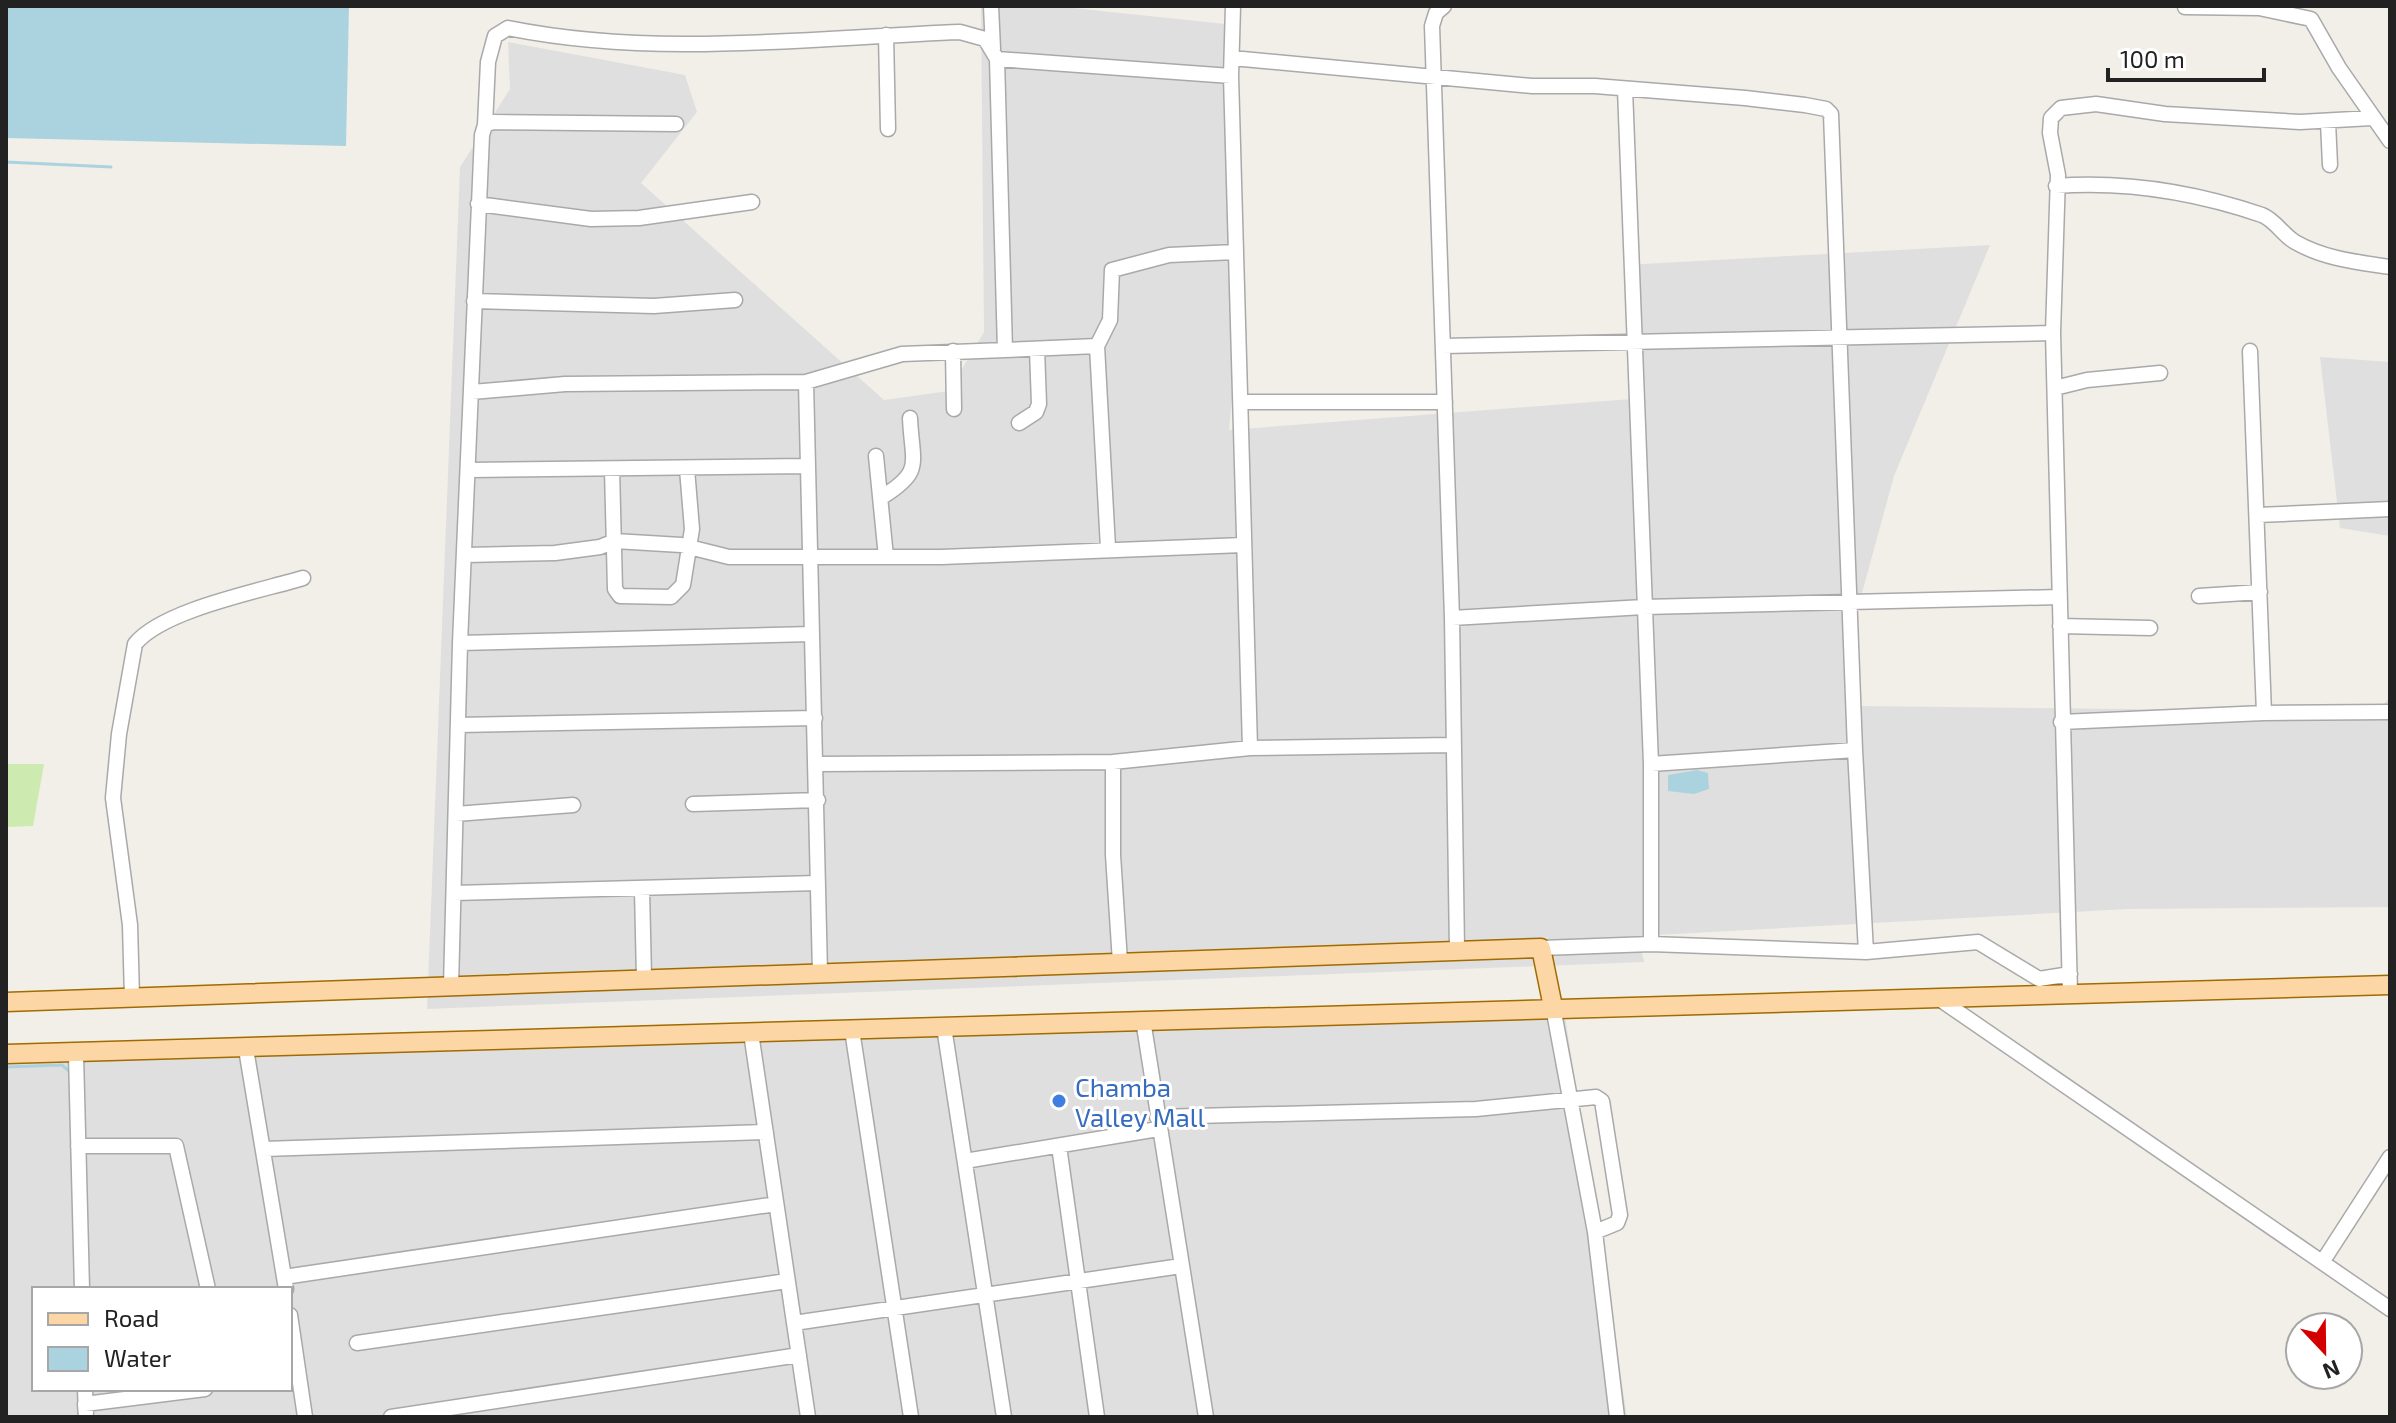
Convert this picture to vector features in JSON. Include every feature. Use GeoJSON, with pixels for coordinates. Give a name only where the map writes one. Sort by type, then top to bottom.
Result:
{"type":"FeatureCollection","features":[{"type":"Feature","properties":{"kind":"main road"},"geometry":{"type":"LineString","coordinates":[[6,1002],[1541,948],[1553,1007]]}},
{"type":"Feature","properties":{"kind":"main road"},"geometry":{"type":"LineString","coordinates":[[6,1054],[76,1055],[1938,997],[2070,983],[2390,985]]}},
{"type":"Feature","properties":{"kind":"street"},"geometry":{"type":"LineString","coordinates":[[991,6],[1005,350]]}},
{"type":"Feature","properties":{"kind":"street"},"geometry":{"type":"LineString","coordinates":[[1233,6],[1231,76],[1235,252],[1242,402],[1250,748]]}},
{"type":"Feature","properties":{"kind":"street"},"geometry":{"type":"LineString","coordinates":[[1444,6],[1436,13],[1432,26],[1452,618],[1457,950]]}},
{"type":"Feature","properties":{"kind":"street"},"geometry":{"type":"LineString","coordinates":[[2185,7],[2309,12],[2372,118],[2390,141]]}},
{"type":"Feature","properties":{"kind":"street"},"geometry":{"type":"LineString","coordinates":[[451,986],[460,643],[470,470],[478,204],[488,62],[495,36],[508,28],[552,37],[678,46],[960,32],[985,39],[995,54]]}},
{"type":"Feature","properties":{"kind":"street"},"geometry":{"type":"LineString","coordinates":[[886,35],[888,129]]}},
{"type":"Feature","properties":{"kind":"street"},"geometry":{"type":"LineString","coordinates":[[995,54],[1231,76]]}},
{"type":"Feature","properties":{"kind":"street"},"geometry":{"type":"LineString","coordinates":[[1232,58],[1433,77],[1790,103],[1826,109],[1831,114],[1842,338],[1855,750],[1866,952]]}},
{"type":"Feature","properties":{"kind":"street"},"geometry":{"type":"LineString","coordinates":[[1625,89],[1651,764],[1651,944]]}},
{"type":"Feature","properties":{"kind":"street"},"geometry":{"type":"LineString","coordinates":[[1541,948],[1651,944],[1866,952],[1978,942],[2039,979],[2070,983],[2053,333],[2057,166],[2049,125],[2055,112],[2071,106],[2096,104],[2165,114],[2328,122],[2372,118]]}},
{"type":"Feature","properties":{"kind":"street"},"geometry":{"type":"LineString","coordinates":[[485,125],[493,122],[676,124]]}},
{"type":"Feature","properties":{"kind":"street"},"geometry":{"type":"LineString","coordinates":[[2328,122],[2330,165]]}},
{"type":"Feature","properties":{"kind":"street"},"geometry":{"type":"LineString","coordinates":[[2056,186],[2100,183],[2202,197],[2263,216],[2294,242],[2329,258],[2390,267]]}},
{"type":"Feature","properties":{"kind":"street"},"geometry":{"type":"LineString","coordinates":[[478,204],[591,219],[639,218],[752,202]]}},
{"type":"Feature","properties":{"kind":"street"},"geometry":{"type":"LineString","coordinates":[[1108,548],[1097,346],[1110,320],[1112,270],[1169,255],[1235,252]]}},
{"type":"Feature","properties":{"kind":"street"},"geometry":{"type":"LineString","coordinates":[[474,301],[654,306],[735,300]]}},
{"type":"Feature","properties":{"kind":"street"},"geometry":{"type":"LineString","coordinates":[[1443,346],[2053,333]]}},
{"type":"Feature","properties":{"kind":"street"},"geometry":{"type":"LineString","coordinates":[[472,392],[565,384],[752,380],[806,382],[902,354],[1097,346]]}},
{"type":"Feature","properties":{"kind":"street"},"geometry":{"type":"LineString","coordinates":[[1019,423],[1036,412],[1039,404],[1037,349]]}},
{"type":"Feature","properties":{"kind":"street"},"geometry":{"type":"LineString","coordinates":[[953,351],[954,409]]}},
{"type":"Feature","properties":{"kind":"street"},"geometry":{"type":"LineString","coordinates":[[2250,351],[2264,713]]}},
{"type":"Feature","properties":{"kind":"street"},"geometry":{"type":"LineString","coordinates":[[2055,388],[2087,380],[2160,373]]}},
{"type":"Feature","properties":{"kind":"street"},"geometry":{"type":"LineString","coordinates":[[806,382],[820,973]]}},
{"type":"Feature","properties":{"kind":"street"},"geometry":{"type":"LineString","coordinates":[[1242,402],[1445,402]]}},
{"type":"Feature","properties":{"kind":"street"},"geometry":{"type":"LineString","coordinates":[[882,497],[904,483],[912,472],[910,418]]}},
{"type":"Feature","properties":{"kind":"street"},"geometry":{"type":"LineString","coordinates":[[876,456],[886,557]]}},
{"type":"Feature","properties":{"kind":"street"},"geometry":{"type":"LineString","coordinates":[[470,470],[807,466]]}},
{"type":"Feature","properties":{"kind":"street"},"geometry":{"type":"LineString","coordinates":[[612,469],[615,589],[620,596],[628,599],[671,597],[683,585],[691,547],[687,469]]}},
{"type":"Feature","properties":{"kind":"street"},"geometry":{"type":"LineString","coordinates":[[2258,515],[2390,509]]}},
{"type":"Feature","properties":{"kind":"street"},"geometry":{"type":"LineString","coordinates":[[466,555],[555,553],[600,547],[615,541],[691,547],[729,557],[811,554],[886,557],[1243,545]]}},
{"type":"Feature","properties":{"kind":"street"},"geometry":{"type":"LineString","coordinates":[[132,997],[128,903],[113,798],[135,644],[164,623],[203,606],[303,578]]}},
{"type":"Feature","properties":{"kind":"street"},"geometry":{"type":"LineString","coordinates":[[2199,596],[2260,592]]}},
{"type":"Feature","properties":{"kind":"street"},"geometry":{"type":"LineString","coordinates":[[1452,618],[1644,607],[2059,597]]}},
{"type":"Feature","properties":{"kind":"street"},"geometry":{"type":"LineString","coordinates":[[2060,626],[2150,628]]}},
{"type":"Feature","properties":{"kind":"street"},"geometry":{"type":"LineString","coordinates":[[460,643],[812,634]]}},
{"type":"Feature","properties":{"kind":"street"},"geometry":{"type":"LineString","coordinates":[[2061,722],[2264,713],[2390,712]]}},
{"type":"Feature","properties":{"kind":"street"},"geometry":{"type":"LineString","coordinates":[[458,725],[815,718]]}},
{"type":"Feature","properties":{"kind":"street"},"geometry":{"type":"LineString","coordinates":[[817,764],[1113,762],[1250,748],[1452,745]]}},
{"type":"Feature","properties":{"kind":"street"},"geometry":{"type":"LineString","coordinates":[[1651,764],[1855,750]]}},
{"type":"Feature","properties":{"kind":"street"},"geometry":{"type":"LineString","coordinates":[[1113,762],[1113,855],[1120,962]]}},
{"type":"Feature","properties":{"kind":"street"},"geometry":{"type":"LineString","coordinates":[[693,804],[818,800]]}},
{"type":"Feature","properties":{"kind":"street"},"geometry":{"type":"LineString","coordinates":[[456,814],[573,805]]}},
{"type":"Feature","properties":{"kind":"street"},"geometry":{"type":"LineString","coordinates":[[454,893],[818,883]]}},
{"type":"Feature","properties":{"kind":"street"},"geometry":{"type":"LineString","coordinates":[[642,890],[644,978]]}},
{"type":"Feature","properties":{"kind":"street"},"geometry":{"type":"LineString","coordinates":[[1938,997],[2390,1309]]}},
{"type":"Feature","properties":{"kind":"street"},"geometry":{"type":"LineString","coordinates":[[1553,1007],[1595,1232],[1617,1417]]}},
{"type":"Feature","properties":{"kind":"street"},"geometry":{"type":"LineString","coordinates":[[1143,1020],[1206,1417]]}},
{"type":"Feature","properties":{"kind":"street"},"geometry":{"type":"LineString","coordinates":[[944,1027],[1004,1417]]}},
{"type":"Feature","properties":{"kind":"street"},"geometry":{"type":"LineString","coordinates":[[852,1030],[911,1417]]}},
{"type":"Feature","properties":{"kind":"street"},"geometry":{"type":"LineString","coordinates":[[751,1033],[808,1417]]}},
{"type":"Feature","properties":{"kind":"street"},"geometry":{"type":"LineString","coordinates":[[246,1049],[285,1283],[776,1204]]}},
{"type":"Feature","properties":{"kind":"street"},"geometry":{"type":"LineString","coordinates":[[76,1055],[82,1287]]}},
{"type":"Feature","properties":{"kind":"street"},"geometry":{"type":"LineString","coordinates":[[965,1161],[1059,1146],[1157,1123],[1476,1109],[1596,1097],[1602,1101],[1620,1215],[1617,1223],[1595,1232]]}},
{"type":"Feature","properties":{"kind":"street"},"geometry":{"type":"LineString","coordinates":[[264,1149],[766,1132]]}},
{"type":"Feature","properties":{"kind":"street"},"geometry":{"type":"LineString","coordinates":[[78,1146],[176,1146],[208,1287]]}},
{"type":"Feature","properties":{"kind":"street"},"geometry":{"type":"LineString","coordinates":[[1059,1146],[1097,1417]]}},
{"type":"Feature","properties":{"kind":"street"},"geometry":{"type":"LineString","coordinates":[[2323,1261],[2390,1157]]}},
{"type":"Feature","properties":{"kind":"street"},"geometry":{"type":"LineString","coordinates":[[794,1323],[1181,1266]]}},
{"type":"Feature","properties":{"kind":"street"},"geometry":{"type":"LineString","coordinates":[[357,1343],[787,1281]]}},
{"type":"Feature","properties":{"kind":"street"},"geometry":{"type":"LineString","coordinates":[[292,1329],[305,1417]]}},
{"type":"Feature","properties":{"kind":"street"},"geometry":{"type":"LineString","coordinates":[[391,1417],[799,1355]]}},
{"type":"Feature","properties":{"kind":"street"},"geometry":{"type":"LineString","coordinates":[[86,1407],[192,1391]]}},
{"type":"Feature","properties":{"kind":"shaded area"},"geometry":{"type":"Polygon","coordinates":[[[981,6],[1054,6],[1235,25],[1242,289],[1229,430],[1631,399],[1625,265],[1990,245],[1894,476],[1857,611],[1858,706],[2314,711],[2379,709],[2390,697],[2390,907],[2128,909],[1638,936],[1644,962],[427,1009],[460,167],[510,89],[508,42],[685,75],[697,112],[641,183],[884,400],[949,391],[984,332],[981,6]]]}},
{"type":"Feature","properties":{"kind":"shaded area"},"geometry":{"type":"Polygon","coordinates":[[[2320,357],[2390,362],[2390,536],[2340,528],[2320,357]]]}},
{"type":"Feature","properties":{"kind":"shaded area"},"geometry":{"type":"Polygon","coordinates":[[[1565,1016],[1627,1417],[6,1417],[6,1063],[1565,1016]]]}},
{"type":"Feature","properties":{"kind":"green space"},"geometry":{"type":"Polygon","coordinates":[[[6,764],[44,764],[33,826],[6,827],[6,764]]]}},
{"type":"Feature","properties":{"kind":"water"},"geometry":{"type":"Polygon","coordinates":[[[6,6],[349,6],[346,146],[6,138],[6,6]]]}},
{"type":"Feature","properties":{"kind":"water"},"geometry":{"type":"Polygon","coordinates":[[[1697,770],[1708,773],[1709,789],[1694,794],[1668,791],[1668,775],[1697,770]]]}},
{"type":"Feature","properties":{"kind":"waterway"},"geometry":{"type":"LineString","coordinates":[[6,162],[111,167]]}},
{"type":"Feature","properties":{"kind":"waterway"},"geometry":{"type":"LineString","coordinates":[[6,1067],[62,1065],[70,1072]]}},
{"type":"Feature","properties":{"kind":"place","name":"Chamba Valley Mall"},"geometry":{"type":"Point","coordinates":[1059,1101]}}]}
